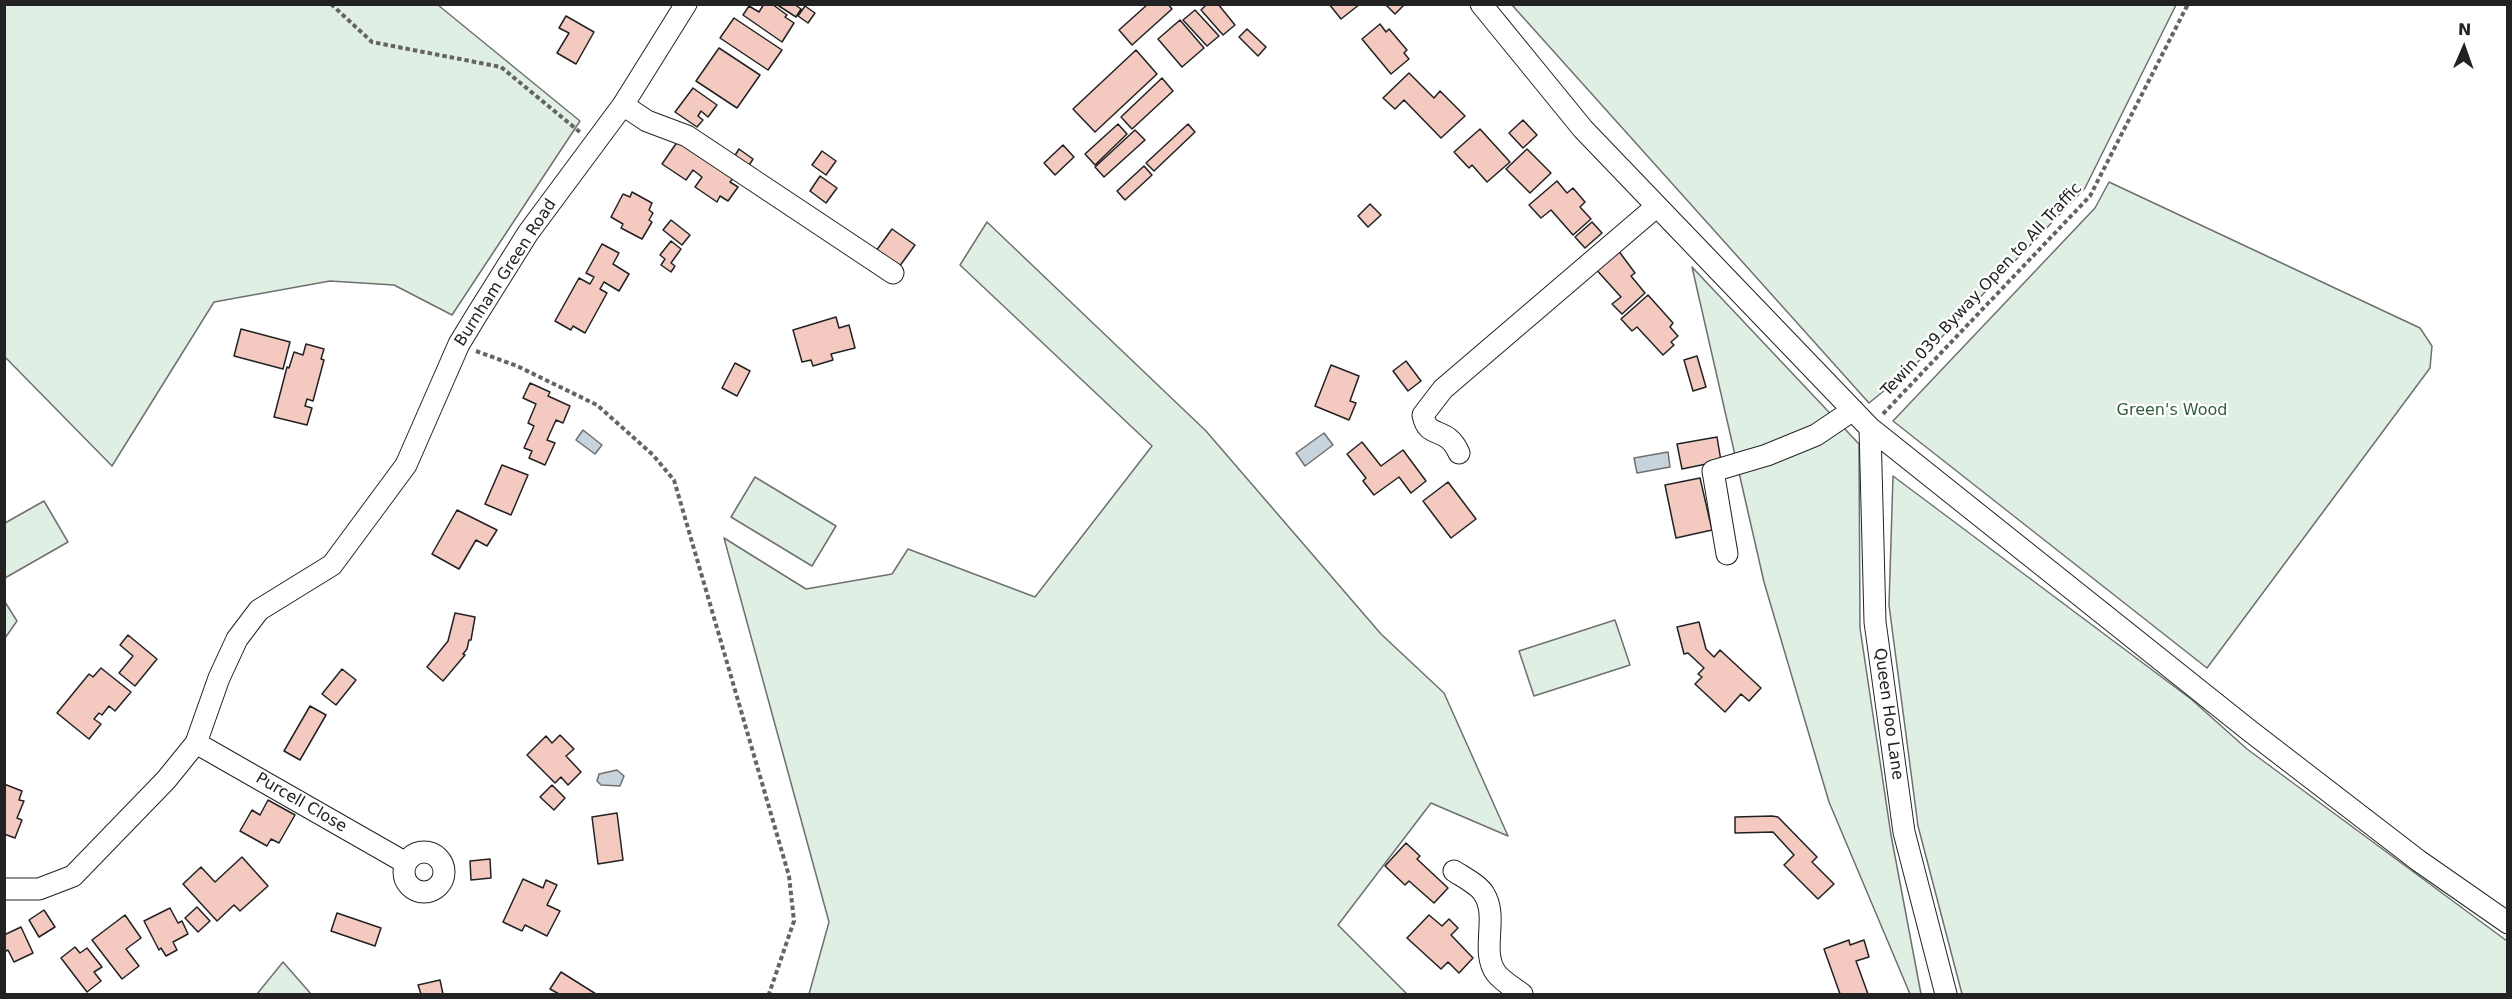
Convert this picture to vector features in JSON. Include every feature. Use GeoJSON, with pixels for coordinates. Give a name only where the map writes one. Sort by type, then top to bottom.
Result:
{"type":"FeatureCollection","features":[{"type":"Feature","properties":{"kind":"street","name":"Burnham Green Road"},"geometry":{"type":"LineString","coordinates":[[4,889],[39,889],[73,876],[166,780],[196,743],[219,678],[237,639],[260,610],[332,564],[406,465],[459,345],[528,233],[623,105],[686,4]]}},
{"type":"Feature","properties":{"kind":"street"},"geometry":{"type":"LineString","coordinates":[[1481,4],[1583,129],[1870,428],[2250,731],[2419,861],[2508,923]]}},
{"type":"Feature","properties":{"kind":"street"},"geometry":{"type":"LineString","coordinates":[[623,105],[647,121],[687,136],[893,273]]}},
{"type":"Feature","properties":{"kind":"street"},"geometry":{"type":"LineString","coordinates":[[1459,453],[1455,442],[1446,435],[1430,430],[1425,425],[1423,415],[1443,389],[1657,206]]}},
{"type":"Feature","properties":{"kind":"street"},"geometry":{"type":"LineString","coordinates":[[1728,554],[1713,471],[1767,455],[1816,435],[1853,410]]}},
{"type":"Feature","properties":{"kind":"street","name":"Queen Hoo Lane"},"geometry":{"type":"LineString","coordinates":[[1870,428],[1875,622],[1904,832],[1946,994]]}},
{"type":"Feature","properties":{"kind":"street","name":"Purcell Close"},"geometry":{"type":"LineString","coordinates":[[196,743],[406,863]]}},
{"type":"Feature","properties":{"kind":"street"},"geometry":{"type":"LineString","coordinates":[[1454,870],[1484,894],[1490,914],[1492,964],[1497,974],[1522,994]]}},
{"type":"Feature","properties":{"kind":"path"},"geometry":{"type":"LineString","coordinates":[[331,4],[372,42],[501,67],[593,143]]}},
{"type":"Feature","properties":{"kind":"path","name":"Tewin 039 Byway Open to All Traffic"},"geometry":{"type":"LineString","coordinates":[[1870,428],[2090,196],[2188,4]]}},
{"type":"Feature","properties":{"kind":"path"},"geometry":{"type":"LineString","coordinates":[[459,345],[517,366],[597,405],[653,455],[674,480],[789,876],[794,921],[769,994]]}},
{"type":"Feature","properties":{"kind":"green space"},"geometry":{"type":"Polygon","coordinates":[[[4,5],[438,5],[580,121],[452,315],[394,285],[330,281],[214,302],[112,466],[5,357],[4,5]]]}},
{"type":"Feature","properties":{"kind":"green space"},"geometry":{"type":"Polygon","coordinates":[[[1512,5],[2176,5],[2085,188],[1912,368],[1869,403],[1512,5]]]}},
{"type":"Feature","properties":{"kind":"green space","name":"Green's Wood"},"geometry":{"type":"Polygon","coordinates":[[[2109,182],[2420,328],[2432,346],[2430,368],[2207,668],[1893,421],[2095,208],[2109,182]]]}},
{"type":"Feature","properties":{"kind":"green space"},"geometry":{"type":"Polygon","coordinates":[[[987,222],[1206,431],[1381,634],[1444,693],[1508,836],[1431,803],[1338,925],[1407,994],[809,994],[829,922],[724,538],[806,589],[892,574],[908,549],[1035,597],[1152,446],[960,265],[987,222]]]}},
{"type":"Feature","properties":{"kind":"green space"},"geometry":{"type":"Polygon","coordinates":[[[1692,267],[1859,444],[1860,628],[1891,835],[1921,994],[1910,994],[1829,802],[1764,582],[1692,267]]]}},
{"type":"Feature","properties":{"kind":"green space"},"geometry":{"type":"Polygon","coordinates":[[[1893,476],[2191,699],[2247,749],[2507,941],[2507,994],[1962,994],[1918,826],[1889,605],[1893,476]]]}},
{"type":"Feature","properties":{"kind":"green space"},"geometry":{"type":"Polygon","coordinates":[[[755,477],[836,526],[812,566],[731,517],[755,477]]]}},
{"type":"Feature","properties":{"kind":"green space"},"geometry":{"type":"Polygon","coordinates":[[[44,501],[68,542],[5,578],[5,523],[44,501]]]}},
{"type":"Feature","properties":{"kind":"green space"},"geometry":{"type":"Polygon","coordinates":[[[5,602],[17,621],[5,638],[5,602]]]}},
{"type":"Feature","properties":{"kind":"green space"},"geometry":{"type":"Polygon","coordinates":[[[1615,620],[1630,665],[1534,696],[1519,651],[1615,620]]]}},
{"type":"Feature","properties":{"kind":"green space"},"geometry":{"type":"Polygon","coordinates":[[[283,962],[311,994],[257,994],[283,962]]]}},
{"type":"Feature","properties":{"kind":"shaded area"},"geometry":{"type":"Polygon","coordinates":[[[583,430],[602,445],[595,454],[576,440],[583,430]]]}},
{"type":"Feature","properties":{"kind":"shaded area"},"geometry":{"type":"Polygon","coordinates":[[[1324,433],[1333,445],[1305,466],[1296,453],[1324,433]]]}},
{"type":"Feature","properties":{"kind":"shaded area"},"geometry":{"type":"Polygon","coordinates":[[[1668,452],[1670,467],[1637,473],[1634,458],[1668,452]]]}},
{"type":"Feature","properties":{"kind":"shaded area"},"geometry":{"type":"Polygon","coordinates":[[[617,770],[624,776],[620,786],[601,785],[597,781],[599,774],[617,770]]]}},
{"type":"Feature","properties":{"kind":"building"},"geometry":{"type":"Polygon","coordinates":[[[764,4],[772,4],[794,23],[782,42],[743,15],[749,6],[759,12],[764,4]]]}},
{"type":"Feature","properties":{"kind":"building"},"geometry":{"type":"Polygon","coordinates":[[[776,4],[794,4],[801,9],[796,17],[776,4]]]}},
{"type":"Feature","properties":{"kind":"building"},"geometry":{"type":"Polygon","coordinates":[[[1148,4],[1168,4],[1172,9],[1132,45],[1119,30],[1148,4]]]}},
{"type":"Feature","properties":{"kind":"building"},"geometry":{"type":"Polygon","coordinates":[[[1207,4],[1218,4],[1235,25],[1223,35],[1201,10],[1207,4]]]}},
{"type":"Feature","properties":{"kind":"building"},"geometry":{"type":"Polygon","coordinates":[[[1329,4],[1360,4],[1341,19],[1329,4]]]}},
{"type":"Feature","properties":{"kind":"building"},"geometry":{"type":"Polygon","coordinates":[[[1385,4],[1405,4],[1395,14],[1385,4]]]}},
{"type":"Feature","properties":{"kind":"building"},"geometry":{"type":"Polygon","coordinates":[[[805,6],[815,13],[808,23],[798,16],[805,6]]]}},
{"type":"Feature","properties":{"kind":"building"},"geometry":{"type":"Polygon","coordinates":[[[1195,10],[1219,36],[1207,46],[1183,20],[1195,10]]]}},
{"type":"Feature","properties":{"kind":"building"},"geometry":{"type":"Polygon","coordinates":[[[566,16],[594,32],[576,64],[557,53],[569,33],[559,28],[566,16]]]}},
{"type":"Feature","properties":{"kind":"building"},"geometry":{"type":"Polygon","coordinates":[[[734,18],[782,50],[768,70],[720,38],[734,18]]]}},
{"type":"Feature","properties":{"kind":"building"},"geometry":{"type":"Polygon","coordinates":[[[1180,20],[1204,48],[1182,67],[1158,39],[1180,20]]]}},
{"type":"Feature","properties":{"kind":"building"},"geometry":{"type":"Polygon","coordinates":[[[1380,24],[1386,32],[1389,29],[1407,50],[1404,53],[1409,59],[1391,74],[1362,39],[1380,24]]]}},
{"type":"Feature","properties":{"kind":"building"},"geometry":{"type":"Polygon","coordinates":[[[1247,29],[1266,47],[1258,56],[1239,37],[1247,29]]]}},
{"type":"Feature","properties":{"kind":"building"},"geometry":{"type":"Polygon","coordinates":[[[719,48],[760,75],[737,108],[696,81],[719,48]]]}},
{"type":"Feature","properties":{"kind":"building"},"geometry":{"type":"Polygon","coordinates":[[[1136,50],[1157,74],[1095,132],[1073,109],[1136,50]]]}},
{"type":"Feature","properties":{"kind":"building"},"geometry":{"type":"Polygon","coordinates":[[[1409,73],[1434,98],[1440,91],[1465,116],[1441,138],[1404,100],[1395,109],[1383,98],[1409,73]]]}},
{"type":"Feature","properties":{"kind":"building"},"geometry":{"type":"Polygon","coordinates":[[[1162,78],[1173,91],[1132,129],[1121,117],[1162,78]]]}},
{"type":"Feature","properties":{"kind":"building"},"geometry":{"type":"Polygon","coordinates":[[[693,88],[717,105],[708,117],[701,111],[698,116],[703,120],[697,127],[675,112],[693,88]]]}},
{"type":"Feature","properties":{"kind":"building"},"geometry":{"type":"Polygon","coordinates":[[[1523,120],[1537,135],[1523,148],[1509,133],[1523,120]]]}},
{"type":"Feature","properties":{"kind":"building"},"geometry":{"type":"Polygon","coordinates":[[[1118,124],[1127,134],[1095,165],[1085,154],[1118,124]]]}},
{"type":"Feature","properties":{"kind":"building"},"geometry":{"type":"Polygon","coordinates":[[[1188,124],[1195,132],[1154,171],[1146,163],[1188,124]]]}},
{"type":"Feature","properties":{"kind":"building"},"geometry":{"type":"Polygon","coordinates":[[[1480,129],[1510,162],[1487,182],[1472,165],[1469,168],[1454,152],[1480,129]]]}},
{"type":"Feature","properties":{"kind":"building"},"geometry":{"type":"Polygon","coordinates":[[[1135,130],[1145,140],[1104,177],[1095,167],[1135,130]]]}},
{"type":"Feature","properties":{"kind":"building"},"geometry":{"type":"Polygon","coordinates":[[[680,138],[735,176],[730,182],[738,187],[728,201],[720,196],[717,202],[695,187],[702,177],[693,170],[686,180],[662,164],[680,138]]]}},
{"type":"Feature","properties":{"kind":"building"},"geometry":{"type":"Polygon","coordinates":[[[1063,145],[1074,157],[1055,175],[1044,163],[1063,145]]]}},
{"type":"Feature","properties":{"kind":"building"},"geometry":{"type":"Polygon","coordinates":[[[739,149],[753,159],[748,167],[734,157],[739,149]]]}},
{"type":"Feature","properties":{"kind":"building"},"geometry":{"type":"Polygon","coordinates":[[[1527,149],[1551,173],[1530,193],[1506,169],[1527,149]]]}},
{"type":"Feature","properties":{"kind":"building"},"geometry":{"type":"Polygon","coordinates":[[[822,151],[836,161],[826,175],[812,165],[822,151]]]}},
{"type":"Feature","properties":{"kind":"building"},"geometry":{"type":"Polygon","coordinates":[[[1144,166],[1152,175],[1125,200],[1117,191],[1144,166]]]}},
{"type":"Feature","properties":{"kind":"building"},"geometry":{"type":"Polygon","coordinates":[[[820,176],[837,188],[826,203],[810,191],[820,176]]]}},
{"type":"Feature","properties":{"kind":"building"},"geometry":{"type":"Polygon","coordinates":[[[1557,181],[1567,193],[1573,188],[1585,202],[1580,207],[1591,219],[1573,235],[1551,210],[1541,218],[1529,205],[1557,181]]]}},
{"type":"Feature","properties":{"kind":"building"},"geometry":{"type":"Polygon","coordinates":[[[632,192],[652,203],[649,210],[653,213],[649,220],[652,222],[642,239],[621,228],[623,224],[611,217],[623,194],[630,197],[632,192]]]}},
{"type":"Feature","properties":{"kind":"building"},"geometry":{"type":"Polygon","coordinates":[[[1370,204],[1381,215],[1368,227],[1358,216],[1370,204]]]}},
{"type":"Feature","properties":{"kind":"building"},"geometry":{"type":"Polygon","coordinates":[[[671,220],[690,235],[682,245],[663,230],[671,220]]]}},
{"type":"Feature","properties":{"kind":"building"},"geometry":{"type":"Polygon","coordinates":[[[1592,222],[1602,233],[1585,248],[1575,237],[1592,222]]]}},
{"type":"Feature","properties":{"kind":"building"},"geometry":{"type":"Polygon","coordinates":[[[892,229],[915,245],[899,267],[876,251],[892,229]]]}},
{"type":"Feature","properties":{"kind":"building"},"geometry":{"type":"Polygon","coordinates":[[[671,241],[681,249],[671,263],[675,266],[671,272],[661,265],[665,259],[660,255],[671,241]]]}},
{"type":"Feature","properties":{"kind":"building"},"geometry":{"type":"Polygon","coordinates":[[[602,244],[619,253],[613,264],[629,274],[619,291],[604,282],[600,289],[607,293],[585,333],[573,326],[571,330],[555,321],[579,278],[590,284],[594,277],[586,273],[602,244]]]}},
{"type":"Feature","properties":{"kind":"building"},"geometry":{"type":"Polygon","coordinates":[[[1615,246],[1635,273],[1631,276],[1645,293],[1622,314],[1612,304],[1621,297],[1593,266],[1615,246]]]}},
{"type":"Feature","properties":{"kind":"building"},"geometry":{"type":"Polygon","coordinates":[[[1648,295],[1673,323],[1670,327],[1678,336],[1671,342],[1674,345],[1663,355],[1637,327],[1632,331],[1621,319],[1648,295]]]}},
{"type":"Feature","properties":{"kind":"building"},"geometry":{"type":"Polygon","coordinates":[[[836,317],[839,328],[849,325],[855,348],[831,354],[833,360],[813,366],[811,360],[802,362],[793,330],[836,317]]]}},
{"type":"Feature","properties":{"kind":"building"},"geometry":{"type":"Polygon","coordinates":[[[241,329],[290,342],[283,369],[234,356],[241,329]]]}},
{"type":"Feature","properties":{"kind":"building"},"geometry":{"type":"Polygon","coordinates":[[[306,344],[324,349],[321,359],[324,360],[313,401],[307,399],[305,406],[312,408],[307,425],[274,417],[287,367],[289,368],[294,352],[303,355],[306,344]]]}},
{"type":"Feature","properties":{"kind":"building"},"geometry":{"type":"Polygon","coordinates":[[[1697,356],[1706,387],[1693,391],[1684,360],[1697,356]]]}},
{"type":"Feature","properties":{"kind":"building"},"geometry":{"type":"Polygon","coordinates":[[[1406,361],[1421,381],[1408,391],[1393,371],[1406,361]]]}},
{"type":"Feature","properties":{"kind":"building"},"geometry":{"type":"Polygon","coordinates":[[[735,363],[750,371],[737,396],[722,388],[735,363]]]}},
{"type":"Feature","properties":{"kind":"building"},"geometry":{"type":"Polygon","coordinates":[[[1331,365],[1359,376],[1350,401],[1356,403],[1349,420],[1315,406],[1331,365]]]}},
{"type":"Feature","properties":{"kind":"building"},"geometry":{"type":"Polygon","coordinates":[[[530,383],[550,392],[548,396],[570,406],[563,423],[556,420],[547,440],[555,443],[545,465],[529,458],[532,451],[524,448],[534,426],[528,423],[536,404],[523,398],[530,383]]]}},
{"type":"Feature","properties":{"kind":"building"},"geometry":{"type":"Polygon","coordinates":[[[1717,437],[1721,461],[1682,469],[1677,444],[1717,437]]]}},
{"type":"Feature","properties":{"kind":"building"},"geometry":{"type":"Polygon","coordinates":[[[1362,442],[1381,466],[1403,450],[1426,481],[1411,493],[1399,477],[1374,495],[1363,481],[1366,478],[1347,454],[1362,442]]]}},
{"type":"Feature","properties":{"kind":"building"},"geometry":{"type":"Polygon","coordinates":[[[502,465],[528,475],[511,515],[485,504],[502,465]]]}},
{"type":"Feature","properties":{"kind":"building"},"geometry":{"type":"Polygon","coordinates":[[[1700,478],[1712,530],[1676,538],[1665,485],[1700,478]]]}},
{"type":"Feature","properties":{"kind":"building"},"geometry":{"type":"Polygon","coordinates":[[[1448,482],[1476,519],[1451,538],[1423,501],[1448,482]]]}},
{"type":"Feature","properties":{"kind":"building"},"geometry":{"type":"Polygon","coordinates":[[[457,510],[497,530],[487,546],[476,540],[459,569],[432,554],[457,510]]]}},
{"type":"Feature","properties":{"kind":"building"},"geometry":{"type":"Polygon","coordinates":[[[455,613],[475,617],[471,640],[463,654],[465,655],[443,681],[427,667],[448,641],[455,613]]]}},
{"type":"Feature","properties":{"kind":"building"},"geometry":{"type":"Polygon","coordinates":[[[1699,622],[1706,649],[1714,657],[1720,650],[1761,688],[1749,701],[1741,694],[1725,712],[1695,684],[1702,677],[1698,674],[1704,668],[1688,653],[1684,654],[1677,627],[1699,622]]]}},
{"type":"Feature","properties":{"kind":"building"},"geometry":{"type":"Polygon","coordinates":[[[128,635],[157,659],[135,686],[119,673],[133,656],[120,645],[128,635]]]}},
{"type":"Feature","properties":{"kind":"building"},"geometry":{"type":"Polygon","coordinates":[[[101,668],[131,692],[115,711],[109,706],[102,715],[99,713],[94,719],[101,724],[89,739],[57,713],[89,674],[93,677],[101,668]]]}},
{"type":"Feature","properties":{"kind":"building"},"geometry":{"type":"Polygon","coordinates":[[[342,669],[356,680],[336,705],[322,694],[342,669]]]}},
{"type":"Feature","properties":{"kind":"building"},"geometry":{"type":"Polygon","coordinates":[[[310,706],[326,715],[300,760],[284,751],[310,706]]]}},
{"type":"Feature","properties":{"kind":"building"},"geometry":{"type":"Polygon","coordinates":[[[560,735],[574,749],[566,756],[581,772],[568,785],[561,777],[555,783],[527,755],[546,736],[552,743],[560,735]]]}},
{"type":"Feature","properties":{"kind":"building"},"geometry":{"type":"Polygon","coordinates":[[[4,784],[22,791],[19,800],[24,801],[17,818],[22,820],[15,838],[4,834],[4,784]]]}},
{"type":"Feature","properties":{"kind":"building"},"geometry":{"type":"Polygon","coordinates":[[[552,785],[565,798],[554,810],[540,797],[552,785]]]}},
{"type":"Feature","properties":{"kind":"building"},"geometry":{"type":"Polygon","coordinates":[[[268,800],[295,815],[279,843],[271,839],[267,846],[240,831],[252,810],[260,815],[268,800]]]}},
{"type":"Feature","properties":{"kind":"building"},"geometry":{"type":"Polygon","coordinates":[[[617,813],[623,860],[598,864],[592,817],[617,813]]]}},
{"type":"Feature","properties":{"kind":"building"},"geometry":{"type":"Polygon","coordinates":[[[1735,817],[1778,817],[1817,857],[1812,862],[1834,884],[1818,899],[1784,865],[1794,855],[1773,832],[1735,833],[1735,817]]]}},
{"type":"Feature","properties":{"kind":"building"},"geometry":{"type":"Polygon","coordinates":[[[1406,843],[1420,856],[1417,859],[1448,888],[1434,903],[1409,881],[1405,885],[1385,866],[1406,843]]]}},
{"type":"Feature","properties":{"kind":"building"},"geometry":{"type":"Polygon","coordinates":[[[242,857],[268,886],[240,911],[234,905],[217,921],[183,884],[201,867],[215,882],[242,857]]]}},
{"type":"Feature","properties":{"kind":"building"},"geometry":{"type":"Polygon","coordinates":[[[490,859],[491,878],[471,880],[470,861],[490,859]]]}},
{"type":"Feature","properties":{"kind":"building"},"geometry":{"type":"Polygon","coordinates":[[[523,879],[543,888],[546,880],[557,885],[547,905],[560,911],[547,936],[525,925],[522,931],[503,922],[523,879]]]}},
{"type":"Feature","properties":{"kind":"building"},"geometry":{"type":"Polygon","coordinates":[[[197,907],[210,921],[198,932],[185,918],[197,907]]]}},
{"type":"Feature","properties":{"kind":"building"},"geometry":{"type":"Polygon","coordinates":[[[170,908],[178,923],[182,921],[188,934],[173,942],[177,950],[166,956],[161,948],[159,950],[144,921],[170,908]]]}},
{"type":"Feature","properties":{"kind":"building"},"geometry":{"type":"Polygon","coordinates":[[[44,910],[55,927],[39,937],[29,920],[44,910]]]}},
{"type":"Feature","properties":{"kind":"building"},"geometry":{"type":"Polygon","coordinates":[[[337,913],[381,928],[375,946],[331,931],[337,913]]]}},
{"type":"Feature","properties":{"kind":"building"},"geometry":{"type":"Polygon","coordinates":[[[125,915],[141,938],[126,949],[139,966],[122,979],[92,940],[125,915]]]}},
{"type":"Feature","properties":{"kind":"building"},"geometry":{"type":"Polygon","coordinates":[[[1429,915],[1442,926],[1449,919],[1458,928],[1451,935],[1473,958],[1459,973],[1448,962],[1441,969],[1407,938],[1429,915]]]}},
{"type":"Feature","properties":{"kind":"building"},"geometry":{"type":"Polygon","coordinates":[[[21,927],[33,953],[14,962],[8,950],[4,952],[4,935],[21,927]]]}},
{"type":"Feature","properties":{"kind":"building"},"geometry":{"type":"Polygon","coordinates":[[[1849,940],[1850,945],[1864,940],[1869,957],[1856,961],[1868,994],[1840,994],[1824,949],[1849,940]]]}},
{"type":"Feature","properties":{"kind":"building"},"geometry":{"type":"Polygon","coordinates":[[[75,947],[80,953],[87,948],[102,967],[94,972],[101,981],[87,992],[61,958],[75,947]]]}},
{"type":"Feature","properties":{"kind":"building"},"geometry":{"type":"Polygon","coordinates":[[[561,972],[596,994],[559,994],[550,989],[561,972]]]}},
{"type":"Feature","properties":{"kind":"building"},"geometry":{"type":"Polygon","coordinates":[[[440,980],[443,994],[421,994],[418,985],[440,980]]]}}]}
